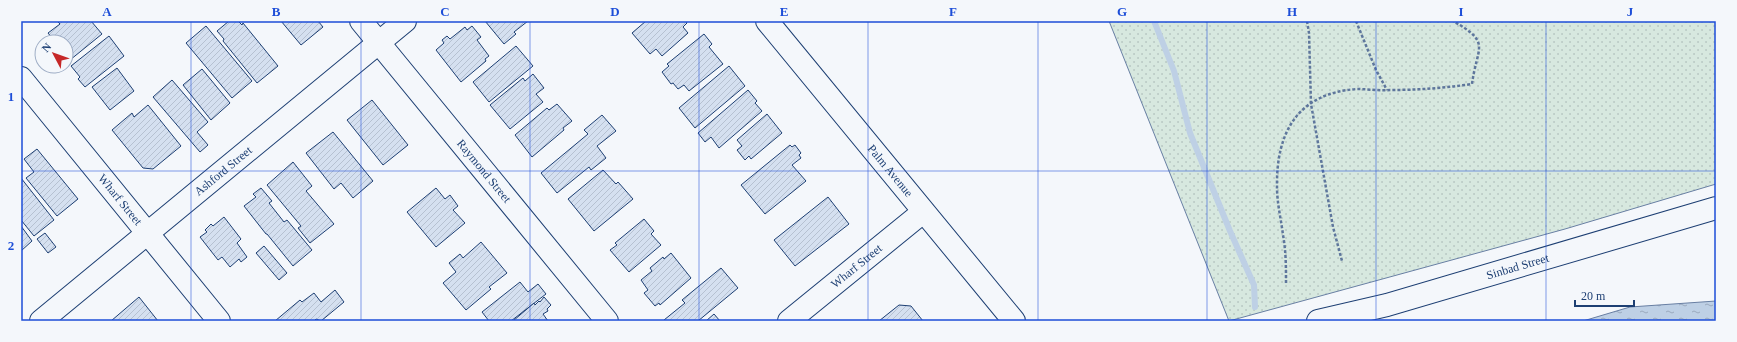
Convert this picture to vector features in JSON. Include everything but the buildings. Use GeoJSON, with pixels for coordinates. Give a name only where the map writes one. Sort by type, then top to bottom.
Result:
{"type":"FeatureCollection","features":[{"type":"Feature","properties":{"kind":"street","name":"Raymond Street"},"geometry":{"type":"LineString","coordinates":[[361,21],[607,321]]}},
{"type":"Feature","properties":{"kind":"street","name":"Ashford Street"},"geometry":{"type":"LineString","coordinates":[[41,321],[405,21]]}},
{"type":"Feature","properties":{"kind":"street","name":"Palm Avenue"},"geometry":{"type":"LineString","coordinates":[[767,21],[1014,321]]}},
{"type":"Feature","properties":{"kind":"street","name":"Wharf Street"},"geometry":{"type":"LineString","coordinates":[[21,78],[219,321]]}},
{"type":"Feature","properties":{"kind":"street","name":"Sinbad Street"},"geometry":{"type":"LineString","coordinates":[[1318,321],[1394,302],[1716,208]]}},
{"type":"Feature","properties":{"kind":"street","name":"Wharf Street"},"geometry":{"type":"LineString","coordinates":[[790,321],[923,212]]}},
{"type":"Feature","properties":{"kind":"path"},"geometry":{"type":"LineString","coordinates":[[1307,21],[1309,33],[1312,104],[1333,227],[1342,261]]}},
{"type":"Feature","properties":{"kind":"path"},"geometry":{"type":"LineString","coordinates":[[1356,21],[1376,70],[1387,91]]}},
{"type":"Feature","properties":{"kind":"path"},"geometry":{"type":"LineString","coordinates":[[1286,283],[1285,250],[1277,187],[1278,164],[1282,141],[1291,122],[1301,110],[1325,96],[1340,92],[1357,89],[1387,91],[1472,84],[1474,67],[1480,48],[1478,40],[1474,33],[1453,21]]}},
{"type":"Feature","properties":{"kind":"shaded area"},"geometry":{"type":"Polygon","coordinates":[[[1109,21],[1716,21],[1716,184],[1565,229],[1229,321],[1109,21]]]}},
{"type":"Feature","properties":{"kind":"water"},"geometry":{"type":"Polygon","coordinates":[[[1716,301],[1716,321],[1583,321],[1630,307],[1716,301]]]}},
{"type":"Feature","properties":{"kind":"waterway"},"geometry":{"type":"LineString","coordinates":[[1154,21],[1174,71],[1190,133],[1254,285],[1255,307]]}}]}
